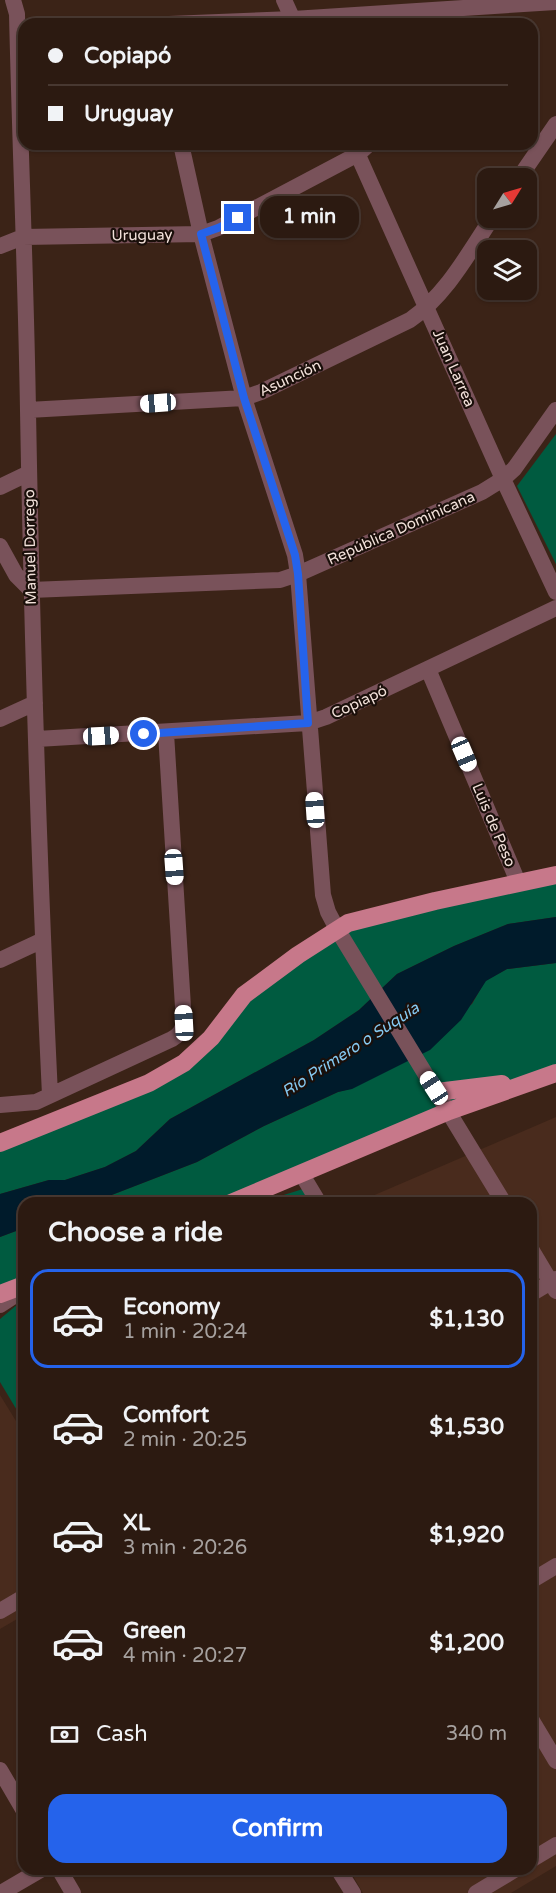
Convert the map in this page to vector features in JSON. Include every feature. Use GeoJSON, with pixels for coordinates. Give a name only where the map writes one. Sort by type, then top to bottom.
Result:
{"type":"FeatureCollection","features":[{"type":"Feature","properties":{"kind":"main road"},"geometry":{"type":"LineString","coordinates":[[0,1143],[148,1083],[184,1064],[211,1038],[244,995],[337,929],[359,919],[556,875]]}},
{"type":"Feature","properties":{"kind":"main road"},"geometry":{"type":"LineString","coordinates":[[245,1197],[449,1111],[556,1073]]}},
{"type":"Feature","properties":{"kind":"main road"},"geometry":{"type":"LineString","coordinates":[[432,1084],[537,1080]]}},
{"type":"Feature","properties":{"kind":"main road"},"geometry":{"type":"LineString","coordinates":[[0,1294],[18,1289]]}},
{"type":"Feature","properties":{"kind":"street","name":"Manuel Dorrego"},"geometry":{"type":"LineString","coordinates":[[13,0],[17,14],[18,51]]}},
{"type":"Feature","properties":{"kind":"street"},"geometry":{"type":"LineString","coordinates":[[284,0],[292,18]]}},
{"type":"Feature","properties":{"kind":"street"},"geometry":{"type":"LineString","coordinates":[[343,18],[556,2]]}},
{"type":"Feature","properties":{"kind":"street"},"geometry":{"type":"LineString","coordinates":[[457,18],[464,8]]}},
{"type":"Feature","properties":{"kind":"street"},"geometry":{"type":"LineString","coordinates":[[526,168],[556,124]]}},
{"type":"Feature","properties":{"kind":"street","name":"Manuel Dorrego"},"geometry":{"type":"LineString","coordinates":[[21,150],[31,590],[50,1095]]}},
{"type":"Feature","properties":{"kind":"street"},"geometry":{"type":"LineString","coordinates":[[182,150],[201,234],[244,398],[295,555],[323,895],[328,912],[500,1197]]}},
{"type":"Feature","properties":{"kind":"street","name":"Uruguay"},"geometry":{"type":"LineString","coordinates":[[0,246],[23,237],[201,234],[218,228],[355,150]]}},
{"type":"Feature","properties":{"kind":"street","name":"Juan Larrea"},"geometry":{"type":"LineString","coordinates":[[361,150],[427,308],[556,592]]}},
{"type":"Feature","properties":{"kind":"street","name":"Asunción"},"geometry":{"type":"LineString","coordinates":[[28,410],[244,398],[261,392],[410,320],[427,308],[446,286],[485,228]]}},
{"type":"Feature","properties":{"kind":"street","name":"República Dominicana"},"geometry":{"type":"LineString","coordinates":[[31,590],[280,580],[298,574],[482,492],[503,479],[514,468],[556,410]]}},
{"type":"Feature","properties":{"kind":"street"},"geometry":{"type":"LineString","coordinates":[[0,487],[29,473]]}},
{"type":"Feature","properties":{"kind":"street"},"geometry":{"type":"LineString","coordinates":[[0,546],[16,575],[31,590]]}},
{"type":"Feature","properties":{"kind":"street","name":"Copiapó"},"geometry":{"type":"LineString","coordinates":[[37,739],[308,723],[326,717],[556,608]]}},
{"type":"Feature","properties":{"kind":"street","name":"Luis de Peso"},"geometry":{"type":"LineString","coordinates":[[428,669],[518,882]]}},
{"type":"Feature","properties":{"kind":"street"},"geometry":{"type":"LineString","coordinates":[[0,719],[35,703]]}},
{"type":"Feature","properties":{"kind":"street"},"geometry":{"type":"LineString","coordinates":[[0,1105],[36,1101],[50,1095],[178,1035],[184,1023],[166,733]]}},
{"type":"Feature","properties":{"kind":"street"},"geometry":{"type":"LineString","coordinates":[[0,960],[43,940]]}},
{"type":"Feature","properties":{"kind":"street"},"geometry":{"type":"LineString","coordinates":[[301,1173],[315,1197]]}},
{"type":"Feature","properties":{"kind":"street"},"geometry":{"type":"LineString","coordinates":[[537,1258],[554,1284],[537,1291]]}},
{"type":"Feature","properties":{"kind":"street"},"geometry":{"type":"LineString","coordinates":[[0,1305],[18,1292]]}},
{"type":"Feature","properties":{"kind":"street"},"geometry":{"type":"LineString","coordinates":[[537,1577],[556,1566]]}},
{"type":"Feature","properties":{"kind":"street"},"geometry":{"type":"LineString","coordinates":[[0,1611],[18,1600]]}},
{"type":"Feature","properties":{"kind":"street"},"geometry":{"type":"LineString","coordinates":[[537,1729],[556,1761]]}},
{"type":"Feature","properties":{"kind":"street"},"geometry":{"type":"LineString","coordinates":[[0,1770],[18,1801]]}},
{"type":"Feature","properties":{"kind":"street"},"geometry":{"type":"LineString","coordinates":[[537,1856],[556,1845]]}},
{"type":"Feature","properties":{"kind":"street"},"geometry":{"type":"LineString","coordinates":[[2,1893],[32,1875]]}},
{"type":"Feature","properties":{"kind":"street"},"geometry":{"type":"LineString","coordinates":[[62,1875],[73,1893]]}},
{"type":"Feature","properties":{"kind":"street"},"geometry":{"type":"LineString","coordinates":[[342,1875],[353,1893]]}},
{"type":"Feature","properties":{"kind":"street"},"geometry":{"type":"LineString","coordinates":[[476,1893],[506,1875]]}},
{"type":"Feature","properties":{"kind":"shaded area"},"geometry":{"type":"Polygon","coordinates":[[[556,1117],[556,1866],[511,1893],[363,1893],[352,1875],[537,1875],[537,1197],[370,1197],[556,1117]]]}},
{"type":"Feature","properties":{"kind":"shaded area"},"geometry":{"type":"Polygon","coordinates":[[[0,1395],[18,1424],[18,1618],[0,1629],[0,1395]]]}},
{"type":"Feature","properties":{"kind":"green space"},"geometry":{"type":"Polygon","coordinates":[[[556,434],[556,564],[517,486],[556,434]]]}},
{"type":"Feature","properties":{"kind":"green space"},"geometry":{"type":"Polygon","coordinates":[[[556,875],[556,917],[508,924],[454,946],[397,974],[359,1010],[314,1040],[170,1119],[136,1151],[105,1167],[65,1180],[49,1180],[0,1194],[0,1143],[168,1073],[237,1002],[337,929],[556,875]]]}},
{"type":"Feature","properties":{"kind":"green space"},"geometry":{"type":"Polygon","coordinates":[[[556,963],[556,1073],[246,1197],[107,1197],[197,1162],[264,1126],[338,1092],[353,1088],[472,1004],[485,981],[507,969],[556,963]]]}},
{"type":"Feature","properties":{"kind":"green space"},"geometry":{"type":"Polygon","coordinates":[[[303,1189],[307,1197],[277,1197],[303,1189]]]}},
{"type":"Feature","properties":{"kind":"green space"},"geometry":{"type":"Polygon","coordinates":[[[18,1230],[18,1287],[0,1294],[0,1237],[18,1230]]]}},
{"type":"Feature","properties":{"kind":"green space"},"geometry":{"type":"Polygon","coordinates":[[[18,1304],[18,1412],[0,1382],[0,1319],[18,1304]]]}},
{"type":"Feature","properties":{"kind":"water","name":"Río Primero o Suquía"},"geometry":{"type":"Polygon","coordinates":[[[556,917],[556,963],[507,969],[486,981],[461,1020],[430,1050],[352,1089],[338,1092],[264,1126],[197,1162],[107,1197],[18,1197],[18,1230],[0,1237],[0,1194],[49,1180],[65,1180],[105,1167],[136,1151],[170,1119],[314,1040],[359,1010],[397,974],[454,946],[508,924],[556,917]]]}},
{"type":"Feature","properties":{"kind":"route"},"geometry":{"type":"LineString","coordinates":[[144,734],[308,723],[295,555],[244,398],[201,234],[238,218]]}}]}
